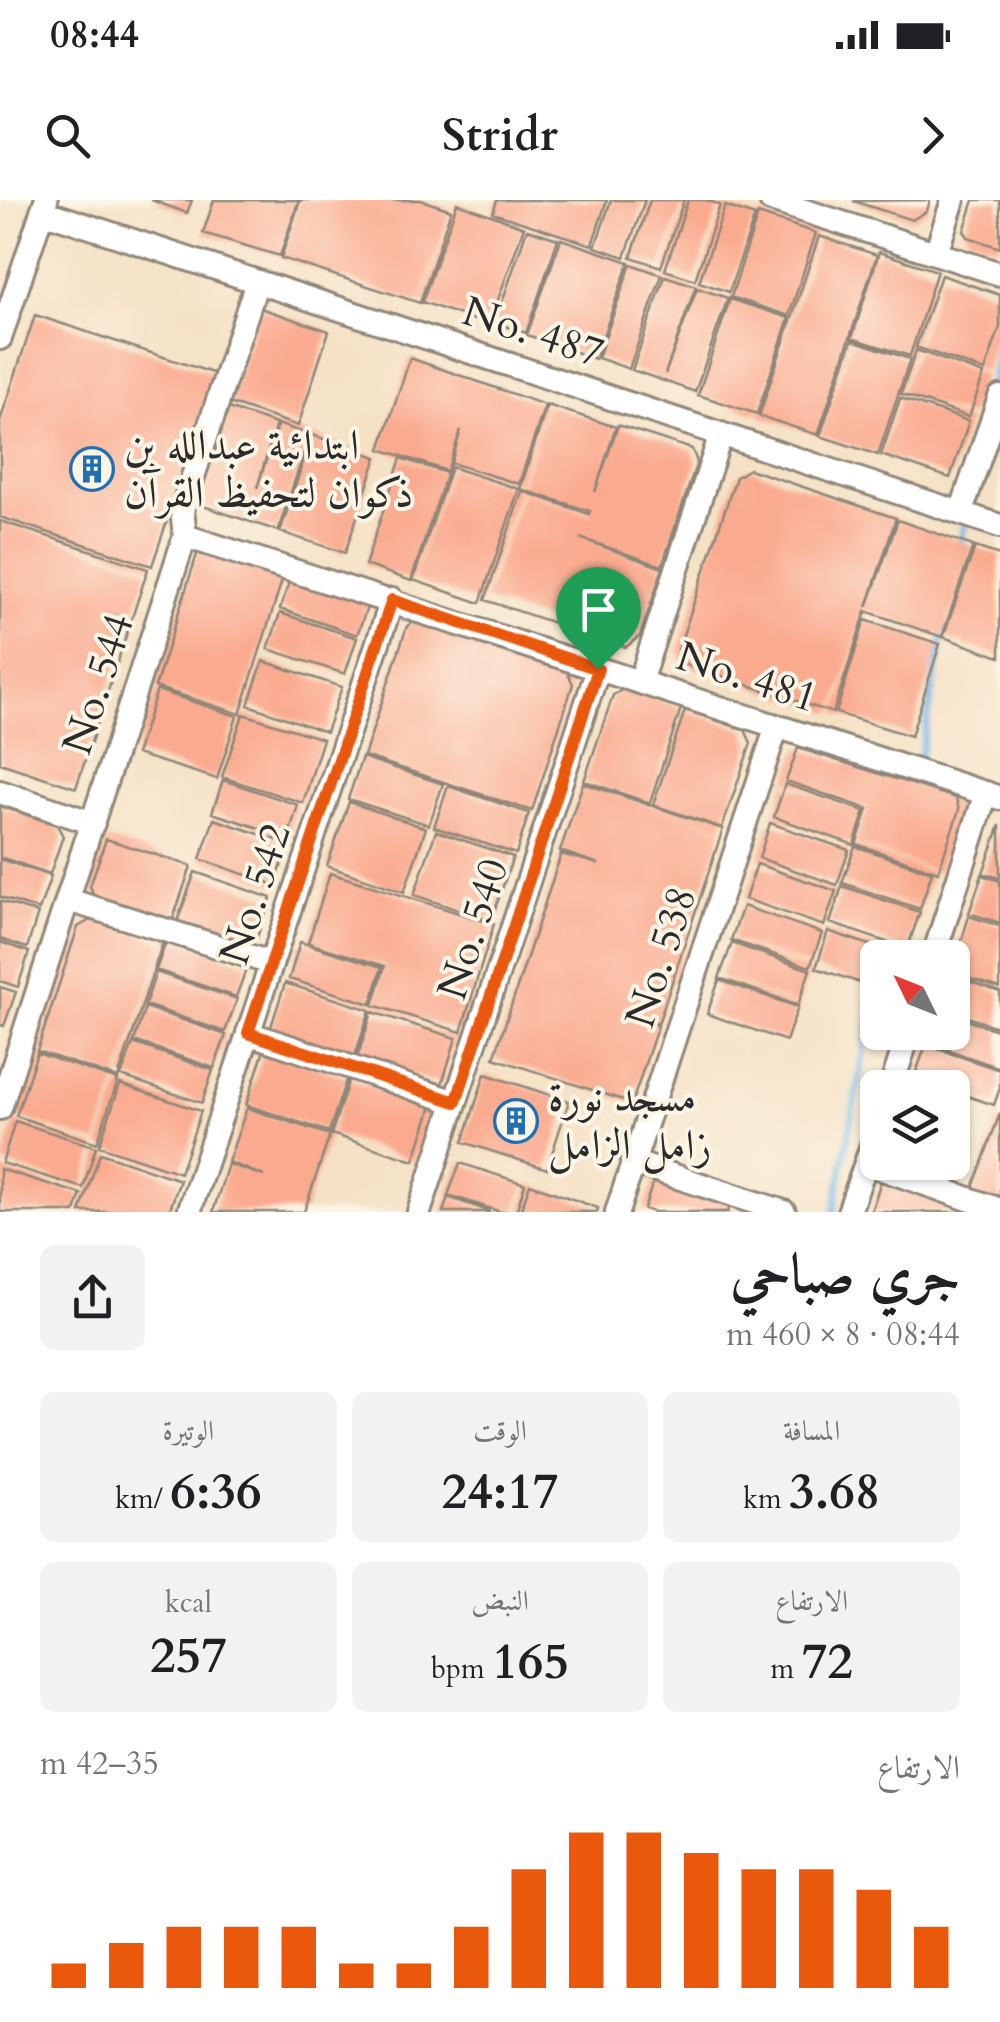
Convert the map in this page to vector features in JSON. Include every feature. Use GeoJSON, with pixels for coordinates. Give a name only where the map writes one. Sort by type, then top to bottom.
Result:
{"type":"FeatureCollection","features":[{"type":"Feature","properties":{"kind":"street"},"geometry":{"type":"LineString","coordinates":[[770,200],[1000,274]]}},
{"type":"Feature","properties":{"kind":"street"},"geometry":{"type":"LineString","coordinates":[[936,254],[953,200]]}},
{"type":"Feature","properties":{"kind":"street"},"geometry":{"type":"LineString","coordinates":[[0,338],[44,206]]}},
{"type":"Feature","properties":{"kind":"street","name":"No. 487"},"geometry":{"type":"LineString","coordinates":[[44,206],[257,282],[1000,526]]}},
{"type":"Feature","properties":{"kind":"street","name":"No. 544"},"geometry":{"type":"LineString","coordinates":[[0,1108],[185,536],[182,510],[257,282]]}},
{"type":"Feature","properties":{"kind":"street"},"geometry":{"type":"LineString","coordinates":[[961,512],[1000,396]]}},
{"type":"Feature","properties":{"kind":"street"},"geometry":{"type":"LineString","coordinates":[[640,682],[721,434]]}},
{"type":"Feature","properties":{"kind":"street","name":"No. 481"},"geometry":{"type":"LineString","coordinates":[[185,536],[993,795]]}},
{"type":"Feature","properties":{"kind":"street","name":"No. 542"},"geometry":{"type":"LineString","coordinates":[[189,1212],[392,600]]}},
{"type":"Feature","properties":{"kind":"street","name":"No. 540"},"geometry":{"type":"LineString","coordinates":[[419,1212],[598,669]]}},
{"type":"Feature","properties":{"kind":"street","name":"No. 538"},"geometry":{"type":"LineString","coordinates":[[616,1212],[777,726]]}},
{"type":"Feature","properties":{"kind":"street"},"geometry":{"type":"LineString","coordinates":[[0,792],[94,823]]}},
{"type":"Feature","properties":{"kind":"street"},"geometry":{"type":"LineString","coordinates":[[940,940],[993,795]]}},
{"type":"Feature","properties":{"kind":"street"},"geometry":{"type":"LineString","coordinates":[[68,900],[272,964]]}},
{"type":"Feature","properties":{"kind":"street"},"geometry":{"type":"LineString","coordinates":[[248,1033],[456,1102]]}},
{"type":"Feature","properties":{"kind":"street"},"geometry":{"type":"LineString","coordinates":[[632,1162],[784,1212]]}},
{"type":"Feature","properties":{"kind":"street"},"geometry":{"type":"LineString","coordinates":[[848,1212],[860,1179]]}},
{"type":"Feature","properties":{"kind":"street"},"geometry":{"type":"LineString","coordinates":[[914,1180],[1000,1210]]}},
{"type":"Feature","properties":{"kind":"building"},"geometry":{"type":"Polygon","coordinates":[[[151,200],[192,200],[187,213],[151,200]]]}},
{"type":"Feature","properties":{"kind":"building"},"geometry":{"type":"Polygon","coordinates":[[[214,200],[299,200],[280,256],[203,233],[214,200]]]}},
{"type":"Feature","properties":{"kind":"building"},"geometry":{"type":"Polygon","coordinates":[[[300,200],[421,200],[451,210],[420,303],[281,258],[300,200]]]}},
{"type":"Feature","properties":{"kind":"building"},"geometry":{"type":"Polygon","coordinates":[[[497,200],[607,200],[592,245],[493,213],[497,200]]]}},
{"type":"Feature","properties":{"kind":"building"},"geometry":{"type":"Polygon","coordinates":[[[611,200],[645,200],[625,257],[595,247],[611,200]]]}},
{"type":"Feature","properties":{"kind":"building"},"geometry":{"type":"Polygon","coordinates":[[[650,200],[684,200],[661,267],[631,257],[650,200]]]}},
{"type":"Feature","properties":{"kind":"building"},"geometry":{"type":"Polygon","coordinates":[[[688,200],[720,205],[695,280],[665,270],[688,200]]]}},
{"type":"Feature","properties":{"kind":"building"},"geometry":{"type":"Polygon","coordinates":[[[930,200],[927,211],[912,220],[853,201],[930,200]]]}},
{"type":"Feature","properties":{"kind":"building"},"geometry":{"type":"Polygon","coordinates":[[[974,200],[1000,200],[1000,248],[968,237],[964,231],[974,200]]]}},
{"type":"Feature","properties":{"kind":"building"},"geometry":{"type":"Polygon","coordinates":[[[457,203],[524,227],[489,325],[422,302],[457,203]]]}},
{"type":"Feature","properties":{"kind":"building"},"geometry":{"type":"Polygon","coordinates":[[[725,206],[755,216],[729,292],[699,282],[725,206]]]}},
{"type":"Feature","properties":{"kind":"building"},"geometry":{"type":"Polygon","coordinates":[[[758,214],[816,233],[789,316],[731,297],[758,214]]]}},
{"type":"Feature","properties":{"kind":"building"},"geometry":{"type":"Polygon","coordinates":[[[527,229],[558,239],[526,333],[495,323],[527,229]]]}},
{"type":"Feature","properties":{"kind":"building"},"geometry":{"type":"Polygon","coordinates":[[[819,236],[877,255],[818,435],[759,416],[819,236]]]}},
{"type":"Feature","properties":{"kind":"building"},"geometry":{"type":"Polygon","coordinates":[[[561,239],[629,262],[595,359],[527,335],[561,239]]]}},
{"type":"Feature","properties":{"kind":"building"},"geometry":{"type":"Polygon","coordinates":[[[879,252],[937,271],[910,356],[852,338],[879,252]]]}},
{"type":"Feature","properties":{"kind":"building"},"geometry":{"type":"Polygon","coordinates":[[[631,264],[662,275],[629,369],[598,358],[631,264]]]}},
{"type":"Feature","properties":{"kind":"building"},"geometry":{"type":"Polygon","coordinates":[[[941,275],[1000,295],[1000,327],[985,371],[916,347],[941,275]]]}},
{"type":"Feature","properties":{"kind":"building"},"geometry":{"type":"Polygon","coordinates":[[[665,276],[696,286],[665,374],[697,288],[728,298],[695,392],[632,370],[665,276]]]}},
{"type":"Feature","properties":{"kind":"building"},"geometry":{"type":"Polygon","coordinates":[[[730,299],[789,318],[757,414],[698,395],[730,299]]]}},
{"type":"Feature","properties":{"kind":"building"},"geometry":{"type":"Polygon","coordinates":[[[260,308],[329,331],[298,426],[229,403],[260,308]]]}},
{"type":"Feature","properties":{"kind":"building","name":"ابتدائية عبدالله بن ذكوان لتحفيظ القرآن"},"geometry":{"type":"Polygon","coordinates":[[[35,315],[216,374],[152,566],[0,517],[0,421],[35,315]]]}},
{"type":"Feature","properties":{"kind":"building"},"geometry":{"type":"Polygon","coordinates":[[[852,340],[910,359],[878,455],[820,436],[852,340]]]}},
{"type":"Feature","properties":{"kind":"building"},"geometry":{"type":"Polygon","coordinates":[[[916,350],[984,374],[969,417],[901,394],[916,350]]]}},
{"type":"Feature","properties":{"kind":"building"},"geometry":{"type":"Polygon","coordinates":[[[410,358],[545,405],[519,484],[451,463],[461,430],[447,471],[380,449],[410,358]]]}},
{"type":"Feature","properties":{"kind":"building"},"geometry":{"type":"Polygon","coordinates":[[[900,398],[969,421],[950,478],[881,455],[900,398]]]}},
{"type":"Feature","properties":{"kind":"building"},"geometry":{"type":"Polygon","coordinates":[[[547,405],[616,427],[595,492],[618,425],[692,449],[697,462],[662,566],[580,538],[663,568],[640,636],[626,647],[485,600],[522,491],[589,514],[590,511],[520,489],[547,405]]]}},
{"type":"Feature","properties":{"kind":"building"},"geometry":{"type":"Polygon","coordinates":[[[228,408],[276,424],[257,488],[278,424],[310,435],[278,531],[197,504],[228,408]]]}},
{"type":"Feature","properties":{"kind":"building"},"geometry":{"type":"Polygon","coordinates":[[[312,435],[377,457],[345,553],[280,532],[312,435]]]}},
{"type":"Feature","properties":{"kind":"building"},"geometry":{"type":"Polygon","coordinates":[[[401,458],[447,473],[411,581],[365,565],[401,458]]]}},
{"type":"Feature","properties":{"kind":"building"},"geometry":{"type":"Polygon","coordinates":[[[451,467],[519,489],[480,603],[413,580],[451,467]]]}},
{"type":"Feature","properties":{"kind":"building"},"geometry":{"type":"Polygon","coordinates":[[[749,469],[896,518],[867,607],[898,520],[973,546],[942,637],[866,611],[833,713],[684,664],[678,650],[736,477],[749,469]]]}},
{"type":"Feature","properties":{"kind":"building"},"geometry":{"type":"Polygon","coordinates":[[[0,521],[148,569],[76,788],[0,763],[0,521]]]}},
{"type":"Feature","properties":{"kind":"building"},"geometry":{"type":"Polygon","coordinates":[[[975,547],[1000,555],[1000,657],[943,637],[975,547]]]}},
{"type":"Feature","properties":{"kind":"building"},"geometry":{"type":"Polygon","coordinates":[[[198,551],[283,577],[240,714],[155,687],[198,551]]]}},
{"type":"Feature","properties":{"kind":"building"},"geometry":{"type":"Polygon","coordinates":[[[291,576],[369,602],[357,635],[280,609],[291,576]]]}},
{"type":"Feature","properties":{"kind":"building"},"geometry":{"type":"Polygon","coordinates":[[[280,613],[357,638],[345,674],[268,649],[280,613]]]}},
{"type":"Feature","properties":{"kind":"building"},"geometry":{"type":"Polygon","coordinates":[[[420,619],[565,668],[573,684],[532,811],[364,756],[407,626],[420,619]]]}},
{"type":"Feature","properties":{"kind":"building"},"geometry":{"type":"Polygon","coordinates":[[[865,620],[940,644],[911,736],[836,713],[865,620]]]}},
{"type":"Feature","properties":{"kind":"building"},"geometry":{"type":"Polygon","coordinates":[[[263,661],[342,687],[326,732],[248,705],[263,661]]]}},
{"type":"Feature","properties":{"kind":"building"},"geometry":{"type":"Polygon","coordinates":[[[624,689],[681,708],[650,803],[584,781],[613,695],[624,689]]]}},
{"type":"Feature","properties":{"kind":"building"},"geometry":{"type":"Polygon","coordinates":[[[157,690],[237,716],[217,779],[136,754],[157,690]]]}},
{"type":"Feature","properties":{"kind":"building"},"geometry":{"type":"Polygon","coordinates":[[[685,710],[745,730],[751,743],[722,828],[653,805],[685,710]]]}},
{"type":"Feature","properties":{"kind":"building"},"geometry":{"type":"Polygon","coordinates":[[[243,714],[323,739],[303,803],[222,777],[243,714]]]}},
{"type":"Feature","properties":{"kind":"building"},"geometry":{"type":"Polygon","coordinates":[[[798,748],[956,798],[959,810],[938,872],[856,844],[868,809],[786,781],[798,748]]]}},
{"type":"Feature","properties":{"kind":"building"},"geometry":{"type":"Polygon","coordinates":[[[362,757],[443,784],[429,825],[348,799],[362,757]]]}},
{"type":"Feature","properties":{"kind":"building"},"geometry":{"type":"Polygon","coordinates":[[[223,780],[298,805],[288,837],[212,813],[223,780]]]}},
{"type":"Feature","properties":{"kind":"building"},"geometry":{"type":"Polygon","coordinates":[[[583,783],[723,829],[658,1024],[632,1015],[658,1025],[632,1103],[494,1058],[561,854],[599,864],[560,851],[583,783]]]}},
{"type":"Feature","properties":{"kind":"building"},"geometry":{"type":"Polygon","coordinates":[[[785,784],[865,811],[854,845],[774,817],[785,784]]]}},
{"type":"Feature","properties":{"kind":"building"},"geometry":{"type":"Polygon","coordinates":[[[448,786],[529,813],[516,854],[434,827],[448,786]]]}},
{"type":"Feature","properties":{"kind":"building"},"geometry":{"type":"Polygon","coordinates":[[[349,802],[426,828],[404,892],[327,866],[349,802]]]}},
{"type":"Feature","properties":{"kind":"building"},"geometry":{"type":"Polygon","coordinates":[[[0,806],[57,825],[63,836],[50,874],[0,857],[0,806]]]}},
{"type":"Feature","properties":{"kind":"building"},"geometry":{"type":"Polygon","coordinates":[[[214,819],[289,844],[275,885],[200,859],[214,819]]]}},
{"type":"Feature","properties":{"kind":"building"},"geometry":{"type":"Polygon","coordinates":[[[770,823],[849,850],[837,885],[759,858],[770,823]]]}},
{"type":"Feature","properties":{"kind":"building"},"geometry":{"type":"Polygon","coordinates":[[[1000,825],[1000,878],[983,873],[1000,825]]]}},
{"type":"Feature","properties":{"kind":"building"},"geometry":{"type":"Polygon","coordinates":[[[436,831],[513,857],[491,921],[414,895],[436,831]]]}},
{"type":"Feature","properties":{"kind":"building"},"geometry":{"type":"Polygon","coordinates":[[[106,839],[191,866],[172,922],[95,898],[90,886],[106,839]]]}},
{"type":"Feature","properties":{"kind":"building"},"geometry":{"type":"Polygon","coordinates":[[[855,846],[932,872],[920,909],[842,883],[855,846]]]}},
{"type":"Feature","properties":{"kind":"building"},"geometry":{"type":"Polygon","coordinates":[[[0,859],[51,876],[39,910],[0,897],[0,859]]]}},
{"type":"Feature","properties":{"kind":"building"},"geometry":{"type":"Polygon","coordinates":[[[757,864],[836,891],[824,926],[745,899],[757,864]]]}},
{"type":"Feature","properties":{"kind":"building"},"geometry":{"type":"Polygon","coordinates":[[[195,872],[271,898],[256,940],[244,945],[177,922],[195,872]]]}},
{"type":"Feature","properties":{"kind":"building"},"geometry":{"type":"Polygon","coordinates":[[[330,873],[494,924],[461,1032],[373,1005],[385,966],[308,943],[330,873]]]}},
{"type":"Feature","properties":{"kind":"building"},"geometry":{"type":"Polygon","coordinates":[[[982,875],[1000,881],[1000,923],[969,913],[982,875]]]}},
{"type":"Feature","properties":{"kind":"building"},"geometry":{"type":"Polygon","coordinates":[[[842,886],[920,912],[910,940],[880,940],[830,923],[842,886]]]}},
{"type":"Feature","properties":{"kind":"building"},"geometry":{"type":"Polygon","coordinates":[[[0,901],[38,913],[27,948],[0,939],[0,901]]]}},
{"type":"Feature","properties":{"kind":"building"},"geometry":{"type":"Polygon","coordinates":[[[743,906],[822,933],[810,967],[731,940],[743,906]]]}},
{"type":"Feature","properties":{"kind":"building"},"geometry":{"type":"Polygon","coordinates":[[[969,916],[1000,926],[1000,988],[970,979],[970,940],[962,940],[969,916]]]}},
{"type":"Feature","properties":{"kind":"building"},"geometry":{"type":"Polygon","coordinates":[[[92,919],[163,942],[118,1078],[37,1051],[78,927],[92,919]]]}},
{"type":"Feature","properties":{"kind":"building"},"geometry":{"type":"Polygon","coordinates":[[[828,931],[860,942],[860,983],[816,968],[828,931]]]}},
{"type":"Feature","properties":{"kind":"building"},"geometry":{"type":"Polygon","coordinates":[[[168,936],[248,964],[236,997],[156,970],[168,936]]]}},
{"type":"Feature","properties":{"kind":"building"},"geometry":{"type":"Polygon","coordinates":[[[0,942],[29,952],[18,987],[0,981],[0,942]]]}},
{"type":"Feature","properties":{"kind":"building"},"geometry":{"type":"Polygon","coordinates":[[[300,942],[382,967],[371,1004],[289,979],[300,942]]]}},
{"type":"Feature","properties":{"kind":"building"},"geometry":{"type":"Polygon","coordinates":[[[732,943],[810,970],[798,1005],[719,978],[732,943]]]}},
{"type":"Feature","properties":{"kind":"building"},"geometry":{"type":"Polygon","coordinates":[[[156,972],[237,999],[225,1032],[145,1005],[156,972]]]}},
{"type":"Feature","properties":{"kind":"building"},"geometry":{"type":"Polygon","coordinates":[[[719,980],[798,1007],[786,1041],[707,1014],[719,980]]]}},
{"type":"Feature","properties":{"kind":"building"},"geometry":{"type":"Polygon","coordinates":[[[970,981],[1000,992],[1000,1028],[970,1018],[970,981]]]}},
{"type":"Feature","properties":{"kind":"building"},"geometry":{"type":"Polygon","coordinates":[[[285,983],[370,1010],[355,1056],[270,1030],[285,983]]]}},
{"type":"Feature","properties":{"kind":"building"},"geometry":{"type":"Polygon","coordinates":[[[0,987],[16,992],[4,1026],[0,1025],[0,987]]]}},
{"type":"Feature","properties":{"kind":"building"},"geometry":{"type":"Polygon","coordinates":[[[145,1007],[226,1035],[214,1068],[134,1041],[145,1007]]]}},
{"type":"Feature","properties":{"kind":"building"},"geometry":{"type":"Polygon","coordinates":[[[372,1012],[456,1038],[442,1084],[357,1058],[372,1012]]]}},
{"type":"Feature","properties":{"kind":"building"},"geometry":{"type":"Polygon","coordinates":[[[970,1021],[1000,1031],[1000,1068],[949,1050],[970,1050],[970,1021]]]}},
{"type":"Feature","properties":{"kind":"building"},"geometry":{"type":"Polygon","coordinates":[[[133,1043],[213,1070],[202,1103],[121,1076],[133,1043]]]}},
{"type":"Feature","properties":{"kind":"building"},"geometry":{"type":"Polygon","coordinates":[[[264,1050],[347,1077],[329,1132],[246,1105],[264,1050]]]}},
{"type":"Feature","properties":{"kind":"building"},"geometry":{"type":"Polygon","coordinates":[[[924,1050],[941,1050],[1000,1070],[1000,1088],[994,1105],[970,1097],[970,1070],[917,1070],[924,1050]]]}},
{"type":"Feature","properties":{"kind":"building"},"geometry":{"type":"Polygon","coordinates":[[[37,1053],[118,1080],[97,1143],[16,1116],[37,1053]]]}},
{"type":"Feature","properties":{"kind":"building","name":"مسجد نورة زامل الزامل"},"geometry":{"type":"Polygon","coordinates":[[[485,1074],[569,1101],[547,1169],[463,1142],[485,1074]]]}},
{"type":"Feature","properties":{"kind":"building"},"geometry":{"type":"Polygon","coordinates":[[[349,1079],[432,1106],[414,1161],[331,1134],[349,1079]]]}},
{"type":"Feature","properties":{"kind":"building"},"geometry":{"type":"Polygon","coordinates":[[[120,1084],[201,1111],[180,1173],[99,1146],[120,1084]]]}},
{"type":"Feature","properties":{"kind":"building"},"geometry":{"type":"Polygon","coordinates":[[[247,1108],[330,1135],[304,1212],[213,1212],[228,1164],[264,1176],[228,1162],[247,1108]]]}},
{"type":"Feature","properties":{"kind":"building"},"geometry":{"type":"Polygon","coordinates":[[[1000,1113],[1000,1203],[971,1193],[1000,1113]]]}},
{"type":"Feature","properties":{"kind":"building"},"geometry":{"type":"Polygon","coordinates":[[[15,1121],[96,1147],[83,1188],[2,1163],[15,1121]]]}},
{"type":"Feature","properties":{"kind":"building"},"geometry":{"type":"Polygon","coordinates":[[[100,1153],[180,1180],[169,1212],[80,1212],[100,1153]]]}},
{"type":"Feature","properties":{"kind":"building"},"geometry":{"type":"Polygon","coordinates":[[[460,1163],[525,1184],[516,1212],[501,1212],[448,1195],[460,1163]]]}},
{"type":"Feature","properties":{"kind":"building"},"geometry":{"type":"Polygon","coordinates":[[[0,1169],[81,1194],[75,1212],[0,1212],[0,1169]]]}},
{"type":"Feature","properties":{"kind":"building"},"geometry":{"type":"Polygon","coordinates":[[[655,1176],[731,1201],[728,1212],[644,1209],[655,1176]]]}},
{"type":"Feature","properties":{"kind":"building"},"geometry":{"type":"Polygon","coordinates":[[[881,1181],[963,1207],[962,1212],[871,1212],[881,1181]]]}},
{"type":"Feature","properties":{"kind":"building"},"geometry":{"type":"Polygon","coordinates":[[[530,1184],[598,1208],[597,1212],[520,1212],[530,1184]]]}},
{"type":"Feature","properties":{"kind":"building"},"geometry":{"type":"Polygon","coordinates":[[[448,1197],[489,1211],[489,1212],[443,1212],[448,1197]]]}},
{"type":"Feature","properties":{"kind":"waterway"},"geometry":{"type":"LineString","coordinates":[[988,401],[1000,338]]}},
{"type":"Feature","properties":{"kind":"waterway"},"geometry":{"type":"LineString","coordinates":[[960,549],[965,522]]}},
{"type":"Feature","properties":{"kind":"waterway"},"geometry":{"type":"LineString","coordinates":[[919,765],[945,625]]}},
{"type":"Feature","properties":{"kind":"waterway"},"geometry":{"type":"LineString","coordinates":[[834,1212],[864,1050]]}},
{"type":"Feature","properties":{"kind":"place","name":"ابتدائية عبدالله بن ذكوان لتحفيظ القرآن"},"geometry":{"type":"Point","coordinates":[92,469]}},
{"type":"Feature","properties":{"kind":"place","name":"مسجد نورة زامل الزامل"},"geometry":{"type":"Point","coordinates":[516,1121]}},
{"type":"Feature","properties":{"kind":"route"},"geometry":{"type":"LineString","coordinates":[[392,600],[598,669],[456,1102],[248,1033],[392,600]]}}]}
